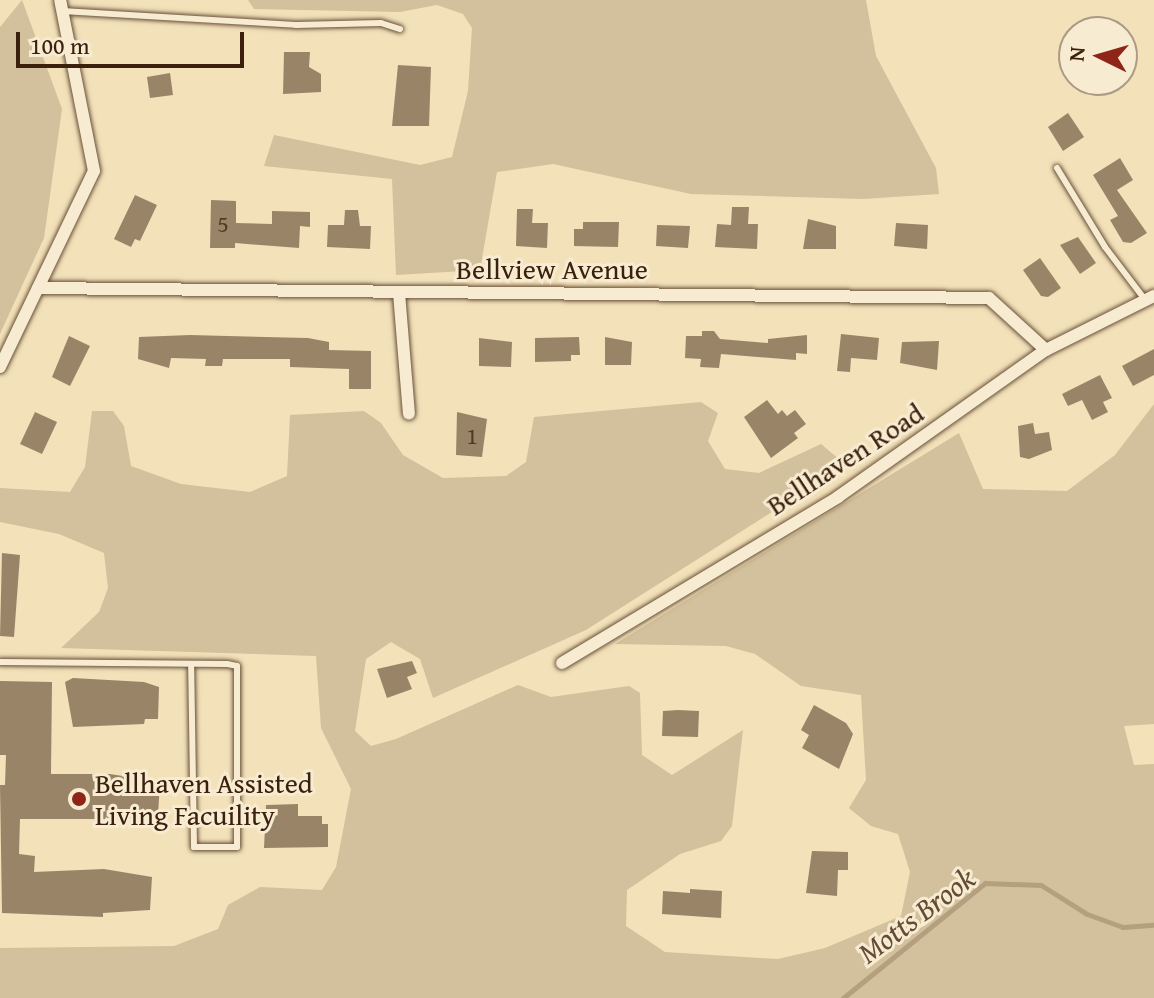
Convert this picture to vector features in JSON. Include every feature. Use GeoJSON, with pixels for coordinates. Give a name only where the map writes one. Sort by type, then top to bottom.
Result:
{"type":"FeatureCollection","features":[{"type":"Feature","properties":{"kind":"street"},"geometry":{"type":"LineString","coordinates":[[0,367],[94,171],[61,5]]}},
{"type":"Feature","properties":{"kind":"street","name":"Bellview Avenue"},"geometry":{"type":"LineString","coordinates":[[38,288],[989,298],[1046,350]]}},
{"type":"Feature","properties":{"kind":"street"},"geometry":{"type":"LineString","coordinates":[[399,293],[409,414]]}},
{"type":"Feature","properties":{"kind":"street","name":"Bellhaven Road"},"geometry":{"type":"LineString","coordinates":[[562,663],[838,497],[1046,350],[1150,299]]}},
{"type":"Feature","properties":{"kind":"lane"},"geometry":{"type":"LineString","coordinates":[[61,5],[296,25],[381,23],[400,29]]}},
{"type":"Feature","properties":{"kind":"lane"},"geometry":{"type":"LineString","coordinates":[[1057,168],[1105,247],[1150,299]]}},
{"type":"Feature","properties":{"kind":"lane"},"geometry":{"type":"LineString","coordinates":[[0,662],[191,664],[237,666],[237,847],[194,847],[191,664]]}},
{"type":"Feature","properties":{"kind":"shaded area"},"geometry":{"type":"Polygon","coordinates":[[[22,0],[62,109],[44,238],[0,334],[0,27],[22,0]]]}},
{"type":"Feature","properties":{"kind":"shaded area"},"geometry":{"type":"Polygon","coordinates":[[[248,0],[866,0],[876,56],[936,168],[939,194],[863,199],[691,194],[553,164],[497,172],[480,270],[396,275],[392,179],[264,166],[274,135],[420,165],[452,157],[468,91],[472,28],[463,14],[437,5],[400,12],[254,9],[248,0]]]}},
{"type":"Feature","properties":{"kind":"shaded area"},"geometry":{"type":"Polygon","coordinates":[[[701,402],[718,413],[708,441],[725,469],[759,473],[821,444],[846,465],[586,630],[433,698],[420,659],[391,642],[366,659],[355,731],[371,746],[396,739],[518,685],[551,697],[629,686],[640,693],[642,755],[672,775],[743,730],[732,826],[721,841],[680,854],[627,890],[626,926],[665,952],[778,959],[825,948],[901,916],[910,872],[898,834],[871,826],[849,808],[866,780],[861,695],[801,686],[755,654],[726,646],[615,644],[959,433],[983,489],[1067,491],[1115,455],[1154,404],[1154,724],[1124,726],[1134,765],[1154,764],[1154,998],[0,998],[0,948],[174,946],[218,929],[228,905],[260,887],[322,890],[336,867],[351,789],[321,728],[316,656],[61,648],[99,612],[108,588],[104,553],[59,534],[0,522],[0,488],[70,492],[85,467],[92,411],[113,411],[124,426],[131,466],[181,484],[250,492],[287,476],[290,415],[364,411],[381,423],[403,455],[443,478],[506,476],[526,462],[534,417],[701,402]]]}},
{"type":"Feature","properties":{"kind":"building"},"geometry":{"type":"Polygon","coordinates":[[[284,52],[310,52],[309,67],[321,74],[321,92],[283,94],[284,52]]]}},
{"type":"Feature","properties":{"kind":"building"},"geometry":{"type":"Polygon","coordinates":[[[398,65],[431,67],[429,126],[392,126],[398,65]]]}},
{"type":"Feature","properties":{"kind":"building"},"geometry":{"type":"Polygon","coordinates":[[[170,73],[173,95],[150,98],[147,77],[170,73]]]}},
{"type":"Feature","properties":{"kind":"building"},"geometry":{"type":"Polygon","coordinates":[[[1068,113],[1084,137],[1063,151],[1048,127],[1068,113]]]}},
{"type":"Feature","properties":{"kind":"building"},"geometry":{"type":"Polygon","coordinates":[[[1120,158],[1133,180],[1117,190],[1147,233],[1131,243],[1123,242],[1110,220],[1118,216],[1093,175],[1120,158]]]}},
{"type":"Feature","properties":{"kind":"building"},"geometry":{"type":"Polygon","coordinates":[[[135,195],[157,205],[140,241],[135,239],[131,247],[114,239],[135,195]]]}},
{"type":"Feature","properties":{"kind":"building"},"geometry":{"type":"Polygon","coordinates":[[[211,200],[236,201],[236,223],[272,224],[272,211],[310,212],[310,227],[300,226],[299,248],[235,243],[235,248],[210,248],[211,200]]]}},
{"type":"Feature","properties":{"kind":"building"},"geometry":{"type":"Polygon","coordinates":[[[732,207],[749,207],[748,224],[758,224],[757,249],[715,247],[717,224],[731,225],[732,207]]]}},
{"type":"Feature","properties":{"kind":"building"},"geometry":{"type":"Polygon","coordinates":[[[517,209],[533,209],[532,223],[548,223],[547,248],[516,246],[517,209]]]}},
{"type":"Feature","properties":{"kind":"building"},"geometry":{"type":"Polygon","coordinates":[[[345,210],[358,210],[360,226],[371,226],[370,249],[327,247],[328,225],[344,225],[345,210]]]}},
{"type":"Feature","properties":{"kind":"building"},"geometry":{"type":"Polygon","coordinates":[[[808,219],[836,226],[836,249],[803,249],[808,219]]]}},
{"type":"Feature","properties":{"kind":"building"},"geometry":{"type":"Polygon","coordinates":[[[583,222],[619,222],[618,247],[574,246],[574,229],[583,229],[583,222]]]}},
{"type":"Feature","properties":{"kind":"building"},"geometry":{"type":"Polygon","coordinates":[[[896,223],[928,225],[927,249],[894,246],[896,223]]]}},
{"type":"Feature","properties":{"kind":"building"},"geometry":{"type":"Polygon","coordinates":[[[657,225],[690,226],[688,248],[656,246],[657,225]]]}},
{"type":"Feature","properties":{"kind":"building"},"geometry":{"type":"Polygon","coordinates":[[[1078,237],[1096,263],[1080,274],[1060,245],[1078,237]]]}},
{"type":"Feature","properties":{"kind":"building"},"geometry":{"type":"Polygon","coordinates":[[[1040,258],[1061,288],[1048,297],[1041,296],[1023,270],[1040,258]]]}},
{"type":"Feature","properties":{"kind":"building"},"geometry":{"type":"Polygon","coordinates":[[[702,331],[714,331],[720,339],[768,343],[768,339],[807,335],[807,354],[796,353],[796,360],[721,354],[719,368],[700,367],[701,359],[685,358],[686,336],[702,336],[702,331]]]}},
{"type":"Feature","properties":{"kind":"building"},"geometry":{"type":"Polygon","coordinates":[[[841,334],[879,338],[877,360],[851,358],[850,372],[837,371],[841,334]]]}},
{"type":"Feature","properties":{"kind":"building"},"geometry":{"type":"Polygon","coordinates":[[[69,336],[90,346],[70,386],[52,377],[69,336]]]}},
{"type":"Feature","properties":{"kind":"building"},"geometry":{"type":"Polygon","coordinates":[[[139,337],[308,338],[329,342],[329,350],[371,351],[371,389],[349,389],[349,369],[290,367],[290,359],[223,359],[222,366],[205,366],[206,359],[171,358],[169,368],[138,359],[139,337]]]}},
{"type":"Feature","properties":{"kind":"building"},"geometry":{"type":"Polygon","coordinates":[[[579,337],[580,355],[571,355],[571,361],[535,362],[535,338],[579,337]]]}},
{"type":"Feature","properties":{"kind":"building"},"geometry":{"type":"Polygon","coordinates":[[[605,337],[632,342],[631,365],[605,365],[605,337]]]}},
{"type":"Feature","properties":{"kind":"building"},"geometry":{"type":"Polygon","coordinates":[[[479,338],[512,342],[511,367],[479,366],[479,338]]]}},
{"type":"Feature","properties":{"kind":"building"},"geometry":{"type":"Polygon","coordinates":[[[939,341],[937,370],[900,363],[902,342],[939,341]]]}},
{"type":"Feature","properties":{"kind":"building"},"geometry":{"type":"Polygon","coordinates":[[[1154,349],[1154,375],[1133,386],[1122,366],[1154,349]]]}},
{"type":"Feature","properties":{"kind":"building"},"geometry":{"type":"Polygon","coordinates":[[[1100,375],[1112,398],[1103,402],[1108,412],[1092,420],[1082,400],[1068,406],[1062,394],[1100,375]]]}},
{"type":"Feature","properties":{"kind":"building"},"geometry":{"type":"Polygon","coordinates":[[[767,400],[778,414],[782,410],[787,416],[795,410],[806,424],[794,433],[798,438],[771,458],[744,417],[767,400]]]}},
{"type":"Feature","properties":{"kind":"building"},"geometry":{"type":"Polygon","coordinates":[[[35,412],[57,422],[42,454],[20,444],[35,412]]]}},
{"type":"Feature","properties":{"kind":"building"},"geometry":{"type":"Polygon","coordinates":[[[457,412],[487,419],[482,457],[456,455],[457,412]]]}},
{"type":"Feature","properties":{"kind":"building"},"geometry":{"type":"Polygon","coordinates":[[[1033,423],[1035,434],[1049,432],[1052,450],[1029,459],[1020,457],[1018,426],[1033,423]]]}},
{"type":"Feature","properties":{"kind":"building"},"geometry":{"type":"Polygon","coordinates":[[[2,553],[20,555],[14,637],[0,636],[2,553]]]}},
{"type":"Feature","properties":{"kind":"building"},"geometry":{"type":"Polygon","coordinates":[[[412,661],[417,673],[407,677],[412,689],[387,698],[377,669],[412,661]]]}},
{"type":"Feature","properties":{"kind":"building"},"geometry":{"type":"Polygon","coordinates":[[[73,678],[144,682],[159,687],[158,719],[145,719],[144,724],[73,727],[65,682],[73,678]]]}},
{"type":"Feature","properties":{"kind":"building","name":"Bellhaven Assisted Living Facuility"},"geometry":{"type":"Polygon","coordinates":[[[0,681],[52,682],[51,774],[110,774],[160,782],[158,815],[144,814],[144,819],[20,819],[19,854],[35,856],[34,872],[104,869],[152,877],[150,910],[103,913],[103,917],[2,913],[0,785],[5,785],[6,755],[0,755],[0,681]]]}},
{"type":"Feature","properties":{"kind":"building"},"geometry":{"type":"Polygon","coordinates":[[[814,705],[846,723],[853,734],[839,769],[802,748],[809,735],[801,730],[814,705]]]}},
{"type":"Feature","properties":{"kind":"building"},"geometry":{"type":"Polygon","coordinates":[[[663,711],[699,711],[698,737],[662,736],[663,711]]]}},
{"type":"Feature","properties":{"kind":"building"},"geometry":{"type":"Polygon","coordinates":[[[298,804],[298,816],[322,816],[322,824],[328,824],[328,847],[264,848],[266,805],[298,804]]]}},
{"type":"Feature","properties":{"kind":"building"},"geometry":{"type":"Polygon","coordinates":[[[812,851],[848,852],[848,870],[838,870],[837,896],[806,893],[812,851]]]}},
{"type":"Feature","properties":{"kind":"building"},"geometry":{"type":"Polygon","coordinates":[[[690,889],[722,891],[721,918],[662,914],[663,891],[690,893],[690,889]]]}},
{"type":"Feature","properties":{"kind":"waterway","name":"Motts Brook"},"geometry":{"type":"LineString","coordinates":[[843,998],[985,883],[1041,885],[1087,914],[1123,927],[1154,925]]}},
{"type":"Feature","properties":{"kind":"place","name":"Bellhaven Assisted Living Facuility"},"geometry":{"type":"Point","coordinates":[79,799]}}]}
